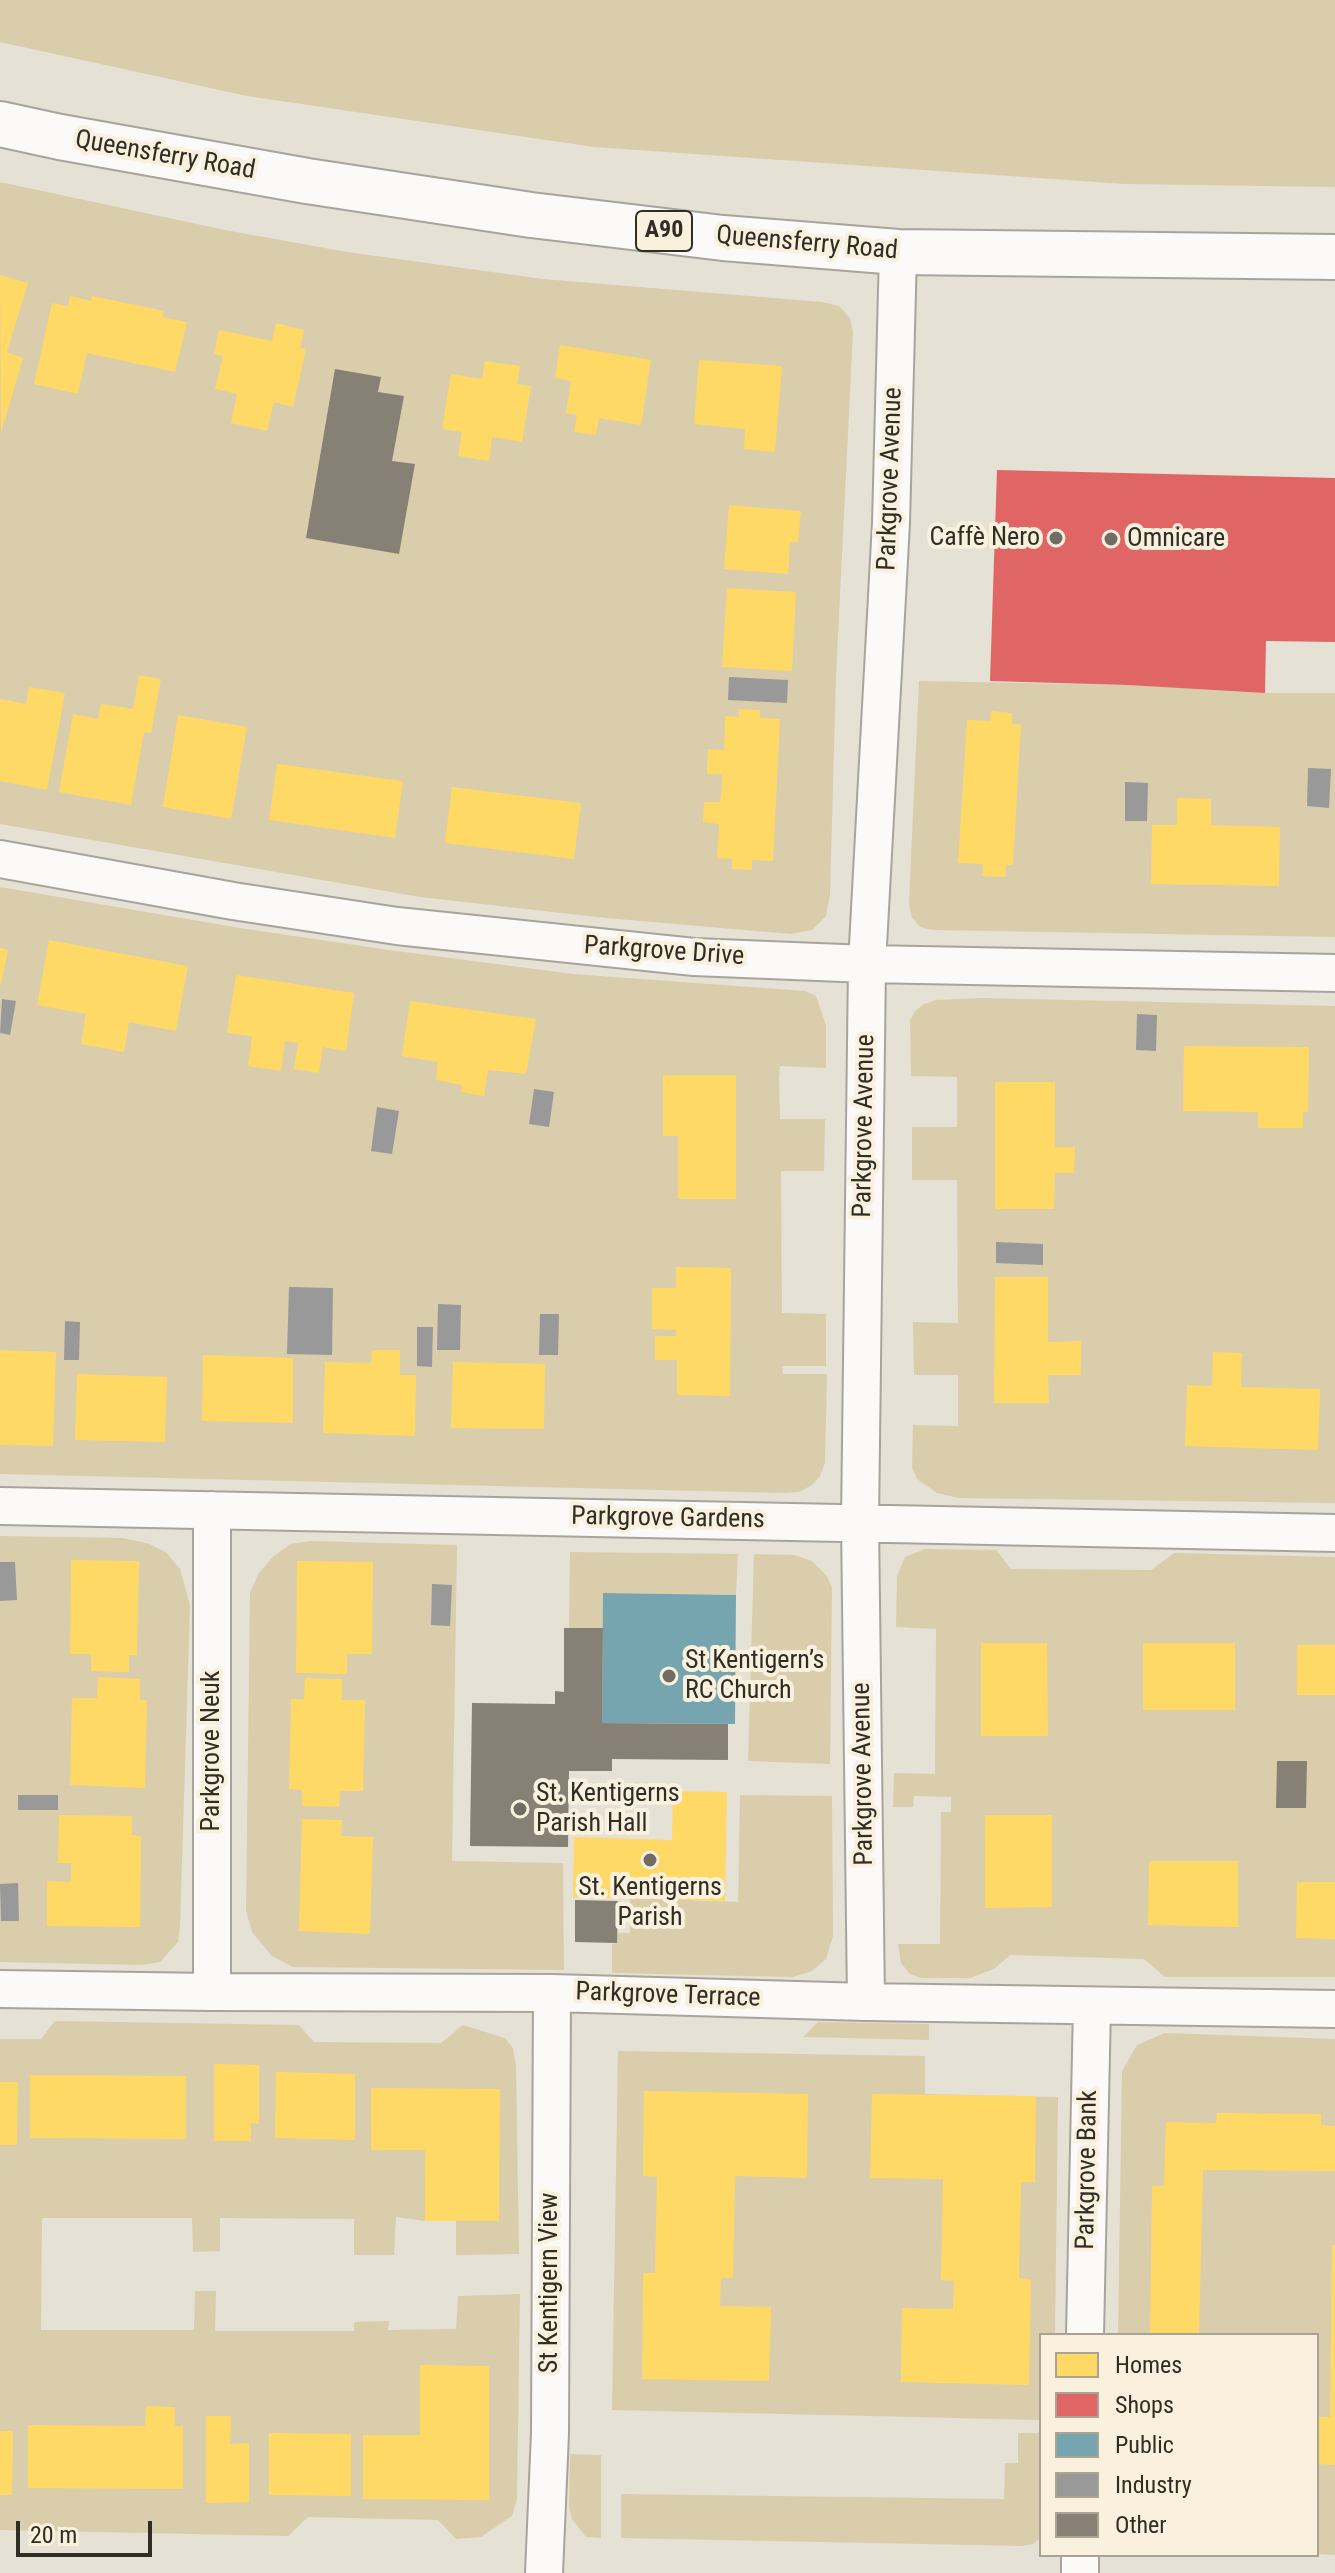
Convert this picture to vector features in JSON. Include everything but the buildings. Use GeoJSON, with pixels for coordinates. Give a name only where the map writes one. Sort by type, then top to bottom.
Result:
{"type":"FeatureCollection","features":[{"type":"Feature","properties":{"kind":"main road","name":"Queensferry Road"},"geometry":{"type":"LineString","coordinates":[[0,124],[307,181],[531,215],[723,238],[898,252],[1335,257]]}},
{"type":"Feature","properties":{"kind":"street","name":"Parkgrove Avenue"},"geometry":{"type":"LineString","coordinates":[[866,2002],[860,1522],[867,964],[891,523],[898,252]]}},
{"type":"Feature","properties":{"kind":"street","name":"Parkgrove Drive"},"geometry":{"type":"LineString","coordinates":[[0,859],[233,901],[412,928],[694,957],[867,964],[1335,973]]}},
{"type":"Feature","properties":{"kind":"street","name":"Parkgrove Gardens"},"geometry":{"type":"LineString","coordinates":[[0,1506],[1335,1533]]}},
{"type":"Feature","properties":{"kind":"street","name":"Parkgrove Neuk"},"geometry":{"type":"LineString","coordinates":[[212,1510],[212,1992]]}},
{"type":"Feature","properties":{"kind":"street","name":"Parkgrove Terrace"},"geometry":{"type":"LineString","coordinates":[[0,1989],[552,1993],[866,2002],[1335,2009]]}},
{"type":"Feature","properties":{"kind":"street","name":"St Kentigern View"},"geometry":{"type":"LineString","coordinates":[[544,2573],[550,2433],[552,1993]]}},
{"type":"Feature","properties":{"kind":"street","name":"Parkgrove Bank"},"geometry":{"type":"LineString","coordinates":[[1085,2333],[1092,2006]]}},
{"type":"Feature","properties":{"kind":"shaded area"},"geometry":{"type":"Polygon","coordinates":[[[0,0],[1335,0],[1335,187],[1125,184],[594,147],[247,96],[0,42],[0,0]]]}},
{"type":"Feature","properties":{"kind":"shaded area"},"geometry":{"type":"Polygon","coordinates":[[[0,182],[225,230],[347,252],[543,279],[822,302],[839,306],[850,318],[853,332],[836,677],[830,895],[826,916],[812,930],[791,934],[606,918],[420,897],[0,824],[0,182]]]}},
{"type":"Feature","properties":{"kind":"shaded area"},"geometry":{"type":"Polygon","coordinates":[[[919,681],[1335,693],[1335,937],[932,930],[920,927],[911,916],[909,903],[919,681]]]}},
{"type":"Feature","properties":{"kind":"shaded area"},"geometry":{"type":"Polygon","coordinates":[[[0,887],[389,950],[573,974],[805,991],[816,996],[826,1025],[826,1068],[780,1066],[779,1078],[780,1119],[825,1119],[824,1171],[781,1171],[782,1313],[826,1314],[826,1366],[782,1366],[783,1374],[827,1374],[825,1463],[820,1476],[799,1492],[784,1493],[0,1474],[0,887]]]}},
{"type":"Feature","properties":{"kind":"shaded area"},"geometry":{"type":"Polygon","coordinates":[[[982,998],[1335,1006],[1335,1503],[959,1498],[937,1493],[917,1479],[912,1467],[913,1425],[958,1426],[958,1375],[914,1375],[913,1322],[958,1323],[957,1180],[912,1180],[912,1127],[957,1127],[957,1077],[911,1076],[910,1020],[924,1004],[936,1000],[982,998]]]}},
{"type":"Feature","properties":{"kind":"shaded area"},"geometry":{"type":"Polygon","coordinates":[[[0,1536],[123,1538],[150,1544],[167,1553],[180,1569],[190,1605],[180,1927],[178,1942],[160,1962],[142,1965],[0,1962],[0,1536]]]}},
{"type":"Feature","properties":{"kind":"shaded area"},"geometry":{"type":"Polygon","coordinates":[[[311,1541],[457,1545],[452,1861],[563,1863],[564,1970],[293,1967],[272,1956],[252,1932],[246,1911],[250,1593],[258,1574],[273,1557],[290,1544],[311,1541]]]}},
{"type":"Feature","properties":{"kind":"shaded area"},"geometry":{"type":"Polygon","coordinates":[[[925,1549],[996,1550],[1011,1569],[1151,1570],[1174,1553],[1335,1557],[1335,1977],[1165,1977],[1144,1959],[1010,1955],[994,1969],[970,1978],[921,1978],[910,1974],[901,1963],[898,1944],[940,1944],[941,1812],[951,1812],[951,1797],[914,1796],[913,1807],[893,1807],[894,1773],[935,1774],[936,1629],[896,1627],[897,1576],[905,1557],[925,1549]]]}},
{"type":"Feature","properties":{"kind":"shaded area"},"geometry":{"type":"Polygon","coordinates":[[[570,1552],[738,1554],[736,1595],[603,1593],[603,1628],[569,1628],[570,1552]]]}},
{"type":"Feature","properties":{"kind":"shaded area"},"geometry":{"type":"Polygon","coordinates":[[[754,1554],[794,1555],[812,1561],[827,1576],[832,1588],[830,1764],[748,1761],[754,1554]]]}},
{"type":"Feature","properties":{"kind":"shaded area"},"geometry":{"type":"Polygon","coordinates":[[[740,1795],[832,1796],[833,1936],[826,1959],[812,1971],[793,1977],[612,1973],[612,1944],[617,1943],[617,1933],[630,1933],[630,1898],[738,1902],[740,1795]]]}},
{"type":"Feature","properties":{"kind":"shaded area"},"geometry":{"type":"Polygon","coordinates":[[[55,2021],[299,2025],[314,2042],[441,2043],[463,2025],[505,2038],[513,2048],[516,2065],[519,2254],[456,2255],[456,2221],[396,2217],[394,2255],[354,2255],[354,2219],[220,2218],[220,2251],[193,2252],[192,2218],[42,2218],[41,2330],[194,2330],[195,2291],[216,2291],[215,2331],[354,2331],[354,2322],[389,2321],[388,2330],[456,2329],[458,2296],[520,2294],[517,2499],[512,2516],[481,2537],[456,2539],[438,2520],[308,2517],[288,2536],[0,2530],[0,2039],[41,2039],[55,2021]]]}},
{"type":"Feature","properties":{"kind":"shaded area"},"geometry":{"type":"Polygon","coordinates":[[[818,2022],[929,2024],[929,2040],[803,2037],[818,2022]]]}},
{"type":"Feature","properties":{"kind":"shaded area"},"geometry":{"type":"Polygon","coordinates":[[[1165,2033],[1335,2039],[1335,2555],[1319,2554],[1319,2333],[1118,2333],[1122,2071],[1137,2045],[1165,2033]]]}},
{"type":"Feature","properties":{"kind":"shaded area"},"geometry":{"type":"Polygon","coordinates":[[[618,2051],[925,2056],[925,2094],[1058,2097],[1055,2333],[1039,2333],[1039,2420],[612,2410],[618,2051]]]}},
{"type":"Feature","properties":{"kind":"shaded area"},"geometry":{"type":"Polygon","coordinates":[[[1018,2433],[1039,2433],[1039,2540],[1033,2544],[621,2538],[621,2494],[1004,2499],[1005,2463],[1018,2463],[1018,2433]]]}},
{"type":"Feature","properties":{"kind":"shaded area"},"geometry":{"type":"Polygon","coordinates":[[[570,2454],[601,2455],[601,2538],[586,2537],[572,2519],[569,2507],[570,2454]]]}},
{"type":"Feature","properties":{"kind":"place","name":"Caffè Nero"},"geometry":{"type":"Point","coordinates":[1056,538]}},
{"type":"Feature","properties":{"kind":"place","name":"Omnicare"},"geometry":{"type":"Point","coordinates":[1111,539]}},
{"type":"Feature","properties":{"kind":"place","name":"St Kentigern’s RC Church"},"geometry":{"type":"Point","coordinates":[669,1676]}},
{"type":"Feature","properties":{"kind":"place","name":"St. Kentigerns Parish Hall"},"geometry":{"type":"Point","coordinates":[520,1809]}},
{"type":"Feature","properties":{"kind":"place","name":"St. Kentigerns Parish"},"geometry":{"type":"Point","coordinates":[650,1860]}}]}
